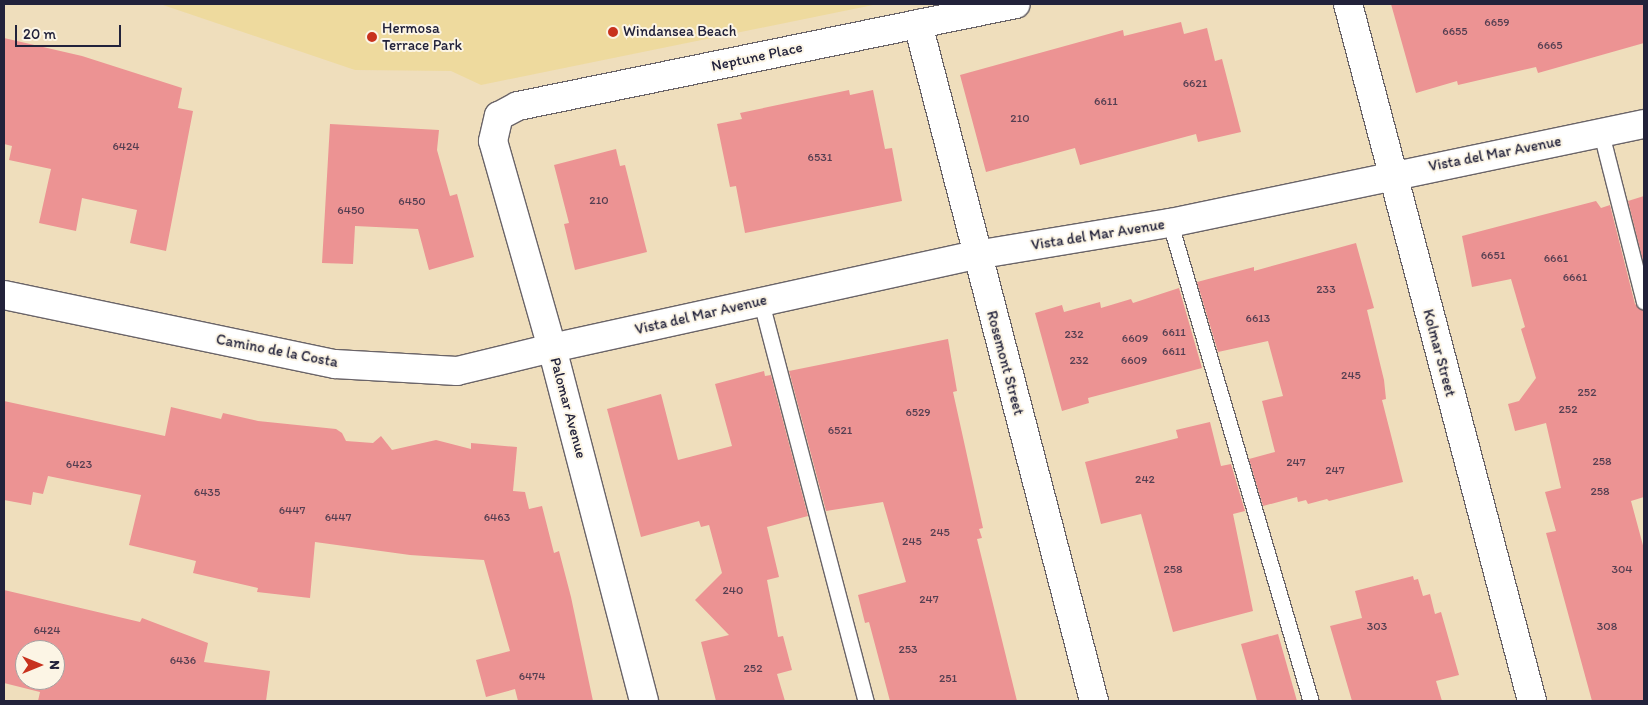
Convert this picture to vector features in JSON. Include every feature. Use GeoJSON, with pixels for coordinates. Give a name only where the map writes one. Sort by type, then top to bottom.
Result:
{"type":"FeatureCollection","features":[{"type":"Feature","properties":{"kind":"street","name":"Neptune Place"},"geometry":{"type":"LineString","coordinates":[[499,116],[518,106],[1016,4]]}},
{"type":"Feature","properties":{"kind":"street","name":"Kolmar Street"},"geometry":{"type":"LineString","coordinates":[[1348,4],[1532,701]]}},
{"type":"Feature","properties":{"kind":"street","name":"Rosemont Street"},"geometry":{"type":"LineString","coordinates":[[918,24],[976,255],[1094,701]]}},
{"type":"Feature","properties":{"kind":"street","name":"Palomar Avenue"},"geometry":{"type":"LineString","coordinates":[[499,116],[493,142],[552,348],[644,701]]}},
{"type":"Feature","properties":{"kind":"street","name":"Vista del Mar Avenue"},"geometry":{"type":"LineString","coordinates":[[552,348],[976,255],[1170,223],[1392,175],[1644,124]]}},
{"type":"Feature","properties":{"kind":"street","name":"Camino de la Costa"},"geometry":{"type":"LineString","coordinates":[[4,295],[335,364],[457,371],[552,348]]}},
{"type":"Feature","properties":{"kind":"lane"},"geometry":{"type":"LineString","coordinates":[[1601,132],[1644,302]]}},
{"type":"Feature","properties":{"kind":"lane"},"geometry":{"type":"LineString","coordinates":[[1170,223],[1310,701]]}},
{"type":"Feature","properties":{"kind":"lane"},"geometry":{"type":"LineString","coordinates":[[761,302],[866,701]]}},
{"type":"Feature","properties":{"kind":"sand"},"geometry":{"type":"Polygon","coordinates":[[[160,4],[878,4],[481,85],[451,71],[355,70],[160,4]]]}},
{"type":"Feature","properties":{"kind":"building"},"geometry":{"type":"Polygon","coordinates":[[[1391,4],[1644,4],[1644,43],[1538,73],[1536,67],[1458,85],[1457,81],[1416,93],[1391,4]]]}},
{"type":"Feature","properties":{"kind":"building"},"geometry":{"type":"Polygon","coordinates":[[[1181,22],[1184,34],[1207,28],[1215,61],[1222,59],[1241,132],[1198,142],[1196,134],[1080,165],[1075,148],[986,172],[960,75],[1123,30],[1124,36],[1181,22]]]}},
{"type":"Feature","properties":{"kind":"building"},"geometry":{"type":"Polygon","coordinates":[[[4,38],[82,56],[182,88],[178,108],[193,111],[166,251],[130,243],[137,210],[82,198],[76,231],[39,223],[51,169],[9,160],[12,146],[4,144],[4,38]]]}},
{"type":"Feature","properties":{"kind":"building"},"geometry":{"type":"Polygon","coordinates":[[[849,90],[850,95],[873,90],[885,149],[892,148],[902,201],[745,233],[736,186],[730,187],[717,124],[742,119],[740,113],[849,90]]]}},
{"type":"Feature","properties":{"kind":"building"},"geometry":{"type":"Polygon","coordinates":[[[330,124],[439,130],[437,150],[450,196],[457,194],[474,257],[429,270],[418,229],[355,226],[353,264],[322,263],[330,124]]]}},
{"type":"Feature","properties":{"kind":"building"},"geometry":{"type":"Polygon","coordinates":[[[616,149],[620,166],[625,165],[647,252],[575,270],[564,224],[569,223],[554,165],[616,149]]]}},
{"type":"Feature","properties":{"kind":"building"},"geometry":{"type":"Polygon","coordinates":[[[1644,196],[1644,265],[1628,201],[1644,196]]]}},
{"type":"Feature","properties":{"kind":"building"},"geometry":{"type":"Polygon","coordinates":[[[1596,201],[1601,208],[1610,205],[1635,304],[1644,311],[1644,497],[1631,501],[1644,549],[1644,701],[1592,701],[1546,533],[1556,531],[1545,492],[1561,488],[1546,423],[1515,431],[1508,404],[1519,401],[1536,378],[1521,329],[1525,327],[1511,279],[1472,287],[1462,236],[1596,201]]]}},
{"type":"Feature","properties":{"kind":"building"},"geometry":{"type":"Polygon","coordinates":[[[1356,243],[1374,308],[1367,310],[1384,380],[1386,399],[1382,400],[1403,482],[1329,501],[1327,499],[1308,504],[1306,500],[1298,502],[1297,497],[1263,506],[1249,459],[1275,452],[1262,401],[1283,396],[1268,341],[1218,352],[1197,282],[1254,267],[1254,271],[1356,243]]]}},
{"type":"Feature","properties":{"kind":"building"},"geometry":{"type":"Polygon","coordinates":[[[1179,288],[1202,368],[1088,398],[1089,403],[1062,411],[1035,313],[1062,305],[1064,312],[1100,302],[1101,308],[1131,299],[1133,303],[1179,288]]]}},
{"type":"Feature","properties":{"kind":"building"},"geometry":{"type":"Polygon","coordinates":[[[948,339],[957,391],[953,392],[983,528],[979,529],[982,538],[977,539],[1017,701],[890,701],[869,622],[865,623],[858,595],[906,582],[883,502],[826,511],[789,371],[948,339]]]}},
{"type":"Feature","properties":{"kind":"building"},"geometry":{"type":"Polygon","coordinates":[[[764,371],[765,376],[771,375],[808,516],[767,527],[779,577],[767,580],[778,637],[783,636],[792,670],[777,674],[785,701],[716,701],[701,642],[729,635],[695,600],[722,573],[709,525],[701,527],[699,521],[641,537],[607,409],[661,394],[678,460],[732,446],[715,384],[764,371]]]}},
{"type":"Feature","properties":{"kind":"building"},"geometry":{"type":"Polygon","coordinates":[[[4,401],[165,436],[171,407],[221,419],[223,413],[258,421],[336,429],[342,433],[346,441],[373,443],[381,436],[392,450],[436,440],[471,449],[471,443],[517,447],[513,491],[525,492],[529,509],[542,506],[554,553],[559,551],[571,597],[593,701],[518,701],[515,689],[486,697],[476,660],[510,651],[484,560],[410,555],[315,542],[310,598],[257,592],[258,588],[193,573],[196,561],[129,545],[141,495],[48,476],[43,494],[33,492],[31,505],[4,500],[4,401]]]}},
{"type":"Feature","properties":{"kind":"building"},"geometry":{"type":"Polygon","coordinates":[[[1210,422],[1221,466],[1231,464],[1245,511],[1233,514],[1253,611],[1173,632],[1141,514],[1101,524],[1085,462],[1178,438],[1176,430],[1210,422]]]}},
{"type":"Feature","properties":{"kind":"building"},"geometry":{"type":"Polygon","coordinates":[[[1413,576],[1414,580],[1418,579],[1423,596],[1430,594],[1435,614],[1441,612],[1459,675],[1436,681],[1442,701],[1352,701],[1330,626],[1362,618],[1355,591],[1413,576]]]}},
{"type":"Feature","properties":{"kind":"building"},"geometry":{"type":"Polygon","coordinates":[[[4,590],[140,622],[142,618],[208,643],[204,662],[270,671],[266,701],[38,701],[40,692],[32,690],[65,690],[65,640],[15,640],[15,686],[4,683],[4,590]]]}},
{"type":"Feature","properties":{"kind":"building"},"geometry":{"type":"Polygon","coordinates":[[[1278,634],[1297,701],[1257,701],[1241,644],[1278,634]]]}},
{"type":"Feature","properties":{"kind":"place","name":"Windansea Beach"},"geometry":{"type":"Point","coordinates":[613,32]}},
{"type":"Feature","properties":{"kind":"place","name":"Hermosa Terrace Park"},"geometry":{"type":"Point","coordinates":[372,37]}}]}
